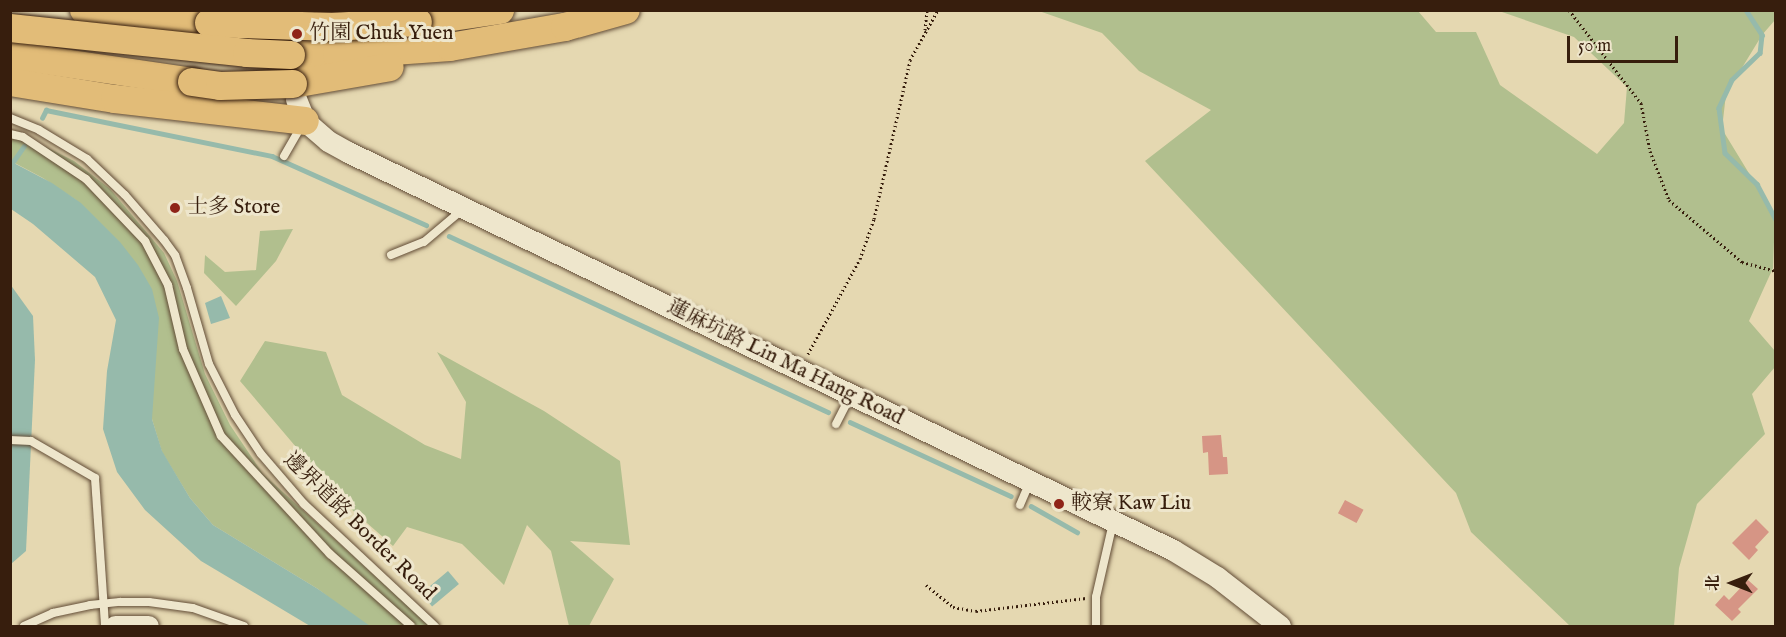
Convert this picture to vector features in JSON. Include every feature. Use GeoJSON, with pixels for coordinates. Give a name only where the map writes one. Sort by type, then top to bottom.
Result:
{"type":"FeatureCollection","features":[{"type":"Feature","properties":{"kind":"highway"},"geometry":{"type":"LineString","coordinates":[[84,10],[256,26],[332,27],[418,22],[500,10]]}},
{"type":"Feature","properties":{"kind":"highway"},"geometry":{"type":"LineString","coordinates":[[329,10],[418,22]]}},
{"type":"Feature","properties":{"kind":"highway"},"geometry":{"type":"LineString","coordinates":[[10,28],[227,51],[302,55],[413,51],[487,42],[565,27],[626,10]]}},
{"type":"Feature","properties":{"kind":"highway"},"geometry":{"type":"LineString","coordinates":[[10,56],[220,86],[306,83],[422,62],[487,42]]}},
{"type":"Feature","properties":{"kind":"highway"},"geometry":{"type":"LineString","coordinates":[[10,82],[115,99],[301,110]]}},
{"type":"Feature","properties":{"kind":"street","name":"蓮麻坑路 Lin Ma Hang Road"},"geometry":{"type":"LineString","coordinates":[[301,110],[328,141],[348,152],[1173,550],[1217,577],[1280,627]]}},
{"type":"Feature","properties":{"kind":"street"},"geometry":{"type":"LineString","coordinates":[[115,627],[148,627]]}},
{"type":"Feature","properties":{"kind":"lane"},"geometry":{"type":"LineString","coordinates":[[284,156],[301,110]]}},
{"type":"Feature","properties":{"kind":"lane","name":"邊界道路 Border Road"},"geometry":{"type":"LineString","coordinates":[[10,118],[39,130],[87,159],[148,220],[175,255],[209,364],[235,415],[261,454],[304,504],[435,627]]}},
{"type":"Feature","properties":{"kind":"lane"},"geometry":{"type":"LineString","coordinates":[[10,134],[23,137],[86,179],[145,241],[168,285],[183,349],[221,436],[330,554],[411,627]]}},
{"type":"Feature","properties":{"kind":"lane"},"geometry":{"type":"LineString","coordinates":[[391,255],[424,242],[464,208]]}},
{"type":"Feature","properties":{"kind":"lane"},"geometry":{"type":"LineString","coordinates":[[836,424],[850,395]]}},
{"type":"Feature","properties":{"kind":"lane"},"geometry":{"type":"LineString","coordinates":[[10,440],[32,441],[94,477],[105,627]]}},
{"type":"Feature","properties":{"kind":"lane"},"geometry":{"type":"LineString","coordinates":[[1020,505],[1031,481]]}},
{"type":"Feature","properties":{"kind":"lane"},"geometry":{"type":"LineString","coordinates":[[1096,627],[1096,597],[1114,521]]}},
{"type":"Feature","properties":{"kind":"lane"},"geometry":{"type":"LineString","coordinates":[[24,627],[53,613],[104,604],[149,602],[193,608],[244,627]]}},
{"type":"Feature","properties":{"kind":"path"},"geometry":{"type":"LineString","coordinates":[[925,32],[927,10]]}},
{"type":"Feature","properties":{"kind":"path"},"geometry":{"type":"LineString","coordinates":[[807,356],[860,259],[874,219],[910,60],[938,10]]}},
{"type":"Feature","properties":{"kind":"path"},"geometry":{"type":"LineString","coordinates":[[1569,10],[1641,103],[1654,164],[1669,200],[1742,262],[1776,271]]}},
{"type":"Feature","properties":{"kind":"path"},"geometry":{"type":"LineString","coordinates":[[926,585],[953,607],[976,611],[1096,597]]}},
{"type":"Feature","properties":{"kind":"green space"},"geometry":{"type":"Polygon","coordinates":[[[1039,11],[1418,11],[1436,32],[1476,32],[1500,85],[1597,154],[1624,123],[1627,87],[1574,37],[1502,12],[1775,11],[1775,20],[1762,35],[1726,94],[1722,129],[1775,216],[1773,268],[1749,321],[1775,351],[1775,367],[1752,394],[1765,434],[1697,504],[1679,568],[1674,626],[1570,626],[1471,532],[1456,493],[1145,161],[1211,110],[1139,71],[1102,33],[1039,11]]]}},
{"type":"Feature","properties":{"kind":"green space"},"geometry":{"type":"Polygon","coordinates":[[[10,129],[74,161],[110,189],[164,253],[177,281],[205,374],[230,425],[263,474],[430,626],[366,626],[318,589],[213,525],[190,498],[162,452],[152,419],[152,393],[76,200],[43,178],[11,161],[10,129]]]}},
{"type":"Feature","properties":{"kind":"green space"},"geometry":{"type":"Polygon","coordinates":[[[293,229],[276,261],[236,306],[204,273],[205,255],[225,272],[256,270],[260,231],[293,229]]]}},
{"type":"Feature","properties":{"kind":"green space"},"geometry":{"type":"Polygon","coordinates":[[[265,341],[326,352],[342,395],[425,445],[461,459],[466,402],[437,352],[544,411],[620,461],[630,545],[570,541],[614,579],[589,626],[569,626],[551,551],[527,525],[504,585],[462,544],[407,527],[393,546],[341,500],[240,381],[265,341]]]}},
{"type":"Feature","properties":{"kind":"shaded area"},"geometry":{"type":"Polygon","coordinates":[[[10,161],[52,183],[81,203],[120,242],[138,265],[152,289],[159,318],[152,419],[162,451],[190,498],[213,525],[318,589],[370,626],[310,626],[201,561],[145,510],[117,472],[103,429],[107,371],[116,320],[95,277],[33,224],[11,209],[10,161]]]}},
{"type":"Feature","properties":{"kind":"shaded area"},"geometry":{"type":"Polygon","coordinates":[[[10,284],[33,316],[35,360],[26,551],[11,564],[10,284]]]}},
{"type":"Feature","properties":{"kind":"shaded area"},"geometry":{"type":"Polygon","coordinates":[[[221,296],[230,318],[211,324],[205,303],[221,296]]]}},
{"type":"Feature","properties":{"kind":"shaded area"},"geometry":{"type":"Polygon","coordinates":[[[448,571],[459,584],[432,607],[421,593],[448,571]]]}},
{"type":"Feature","properties":{"kind":"building"},"geometry":{"type":"Polygon","coordinates":[[[1221,435],[1223,457],[1227,457],[1228,474],[1209,475],[1208,452],[1203,453],[1202,436],[1221,435]]]}},
{"type":"Feature","properties":{"kind":"building"},"geometry":{"type":"Polygon","coordinates":[[[1345,500],[1364,510],[1356,523],[1338,513],[1345,500]]]}},
{"type":"Feature","properties":{"kind":"building"},"geometry":{"type":"Polygon","coordinates":[[[1756,519],[1769,532],[1755,547],[1758,550],[1749,560],[1732,543],[1756,519]]]}},
{"type":"Feature","properties":{"kind":"building"},"geometry":{"type":"Polygon","coordinates":[[[1748,580],[1758,589],[1738,609],[1741,612],[1732,621],[1715,605],[1724,595],[1729,600],[1748,580]]]}},
{"type":"Feature","properties":{"kind":"waterway"},"geometry":{"type":"LineString","coordinates":[[1746,10],[1762,35],[1760,53],[1732,80],[1719,108],[1725,153],[1757,184],[1776,219]]}},
{"type":"Feature","properties":{"kind":"waterway"},"geometry":{"type":"LineString","coordinates":[[42,118],[46,110],[272,156],[426,225]]}},
{"type":"Feature","properties":{"kind":"waterway"},"geometry":{"type":"LineString","coordinates":[[10,166],[24,146]]}},
{"type":"Feature","properties":{"kind":"waterway"},"geometry":{"type":"LineString","coordinates":[[449,236],[828,412]]}},
{"type":"Feature","properties":{"kind":"waterway"},"geometry":{"type":"LineString","coordinates":[[850,422],[1011,496]]}},
{"type":"Feature","properties":{"kind":"waterway"},"geometry":{"type":"LineString","coordinates":[[1031,506],[1077,532]]}},
{"type":"Feature","properties":{"kind":"place","name":"竹園 Chuk Yuen"},"geometry":{"type":"Point","coordinates":[297,34]}},
{"type":"Feature","properties":{"kind":"place","name":"士多 Store"},"geometry":{"type":"Point","coordinates":[175,208]}},
{"type":"Feature","properties":{"kind":"place","name":"較寮 Kaw Liu"},"geometry":{"type":"Point","coordinates":[1059,504]}}]}
